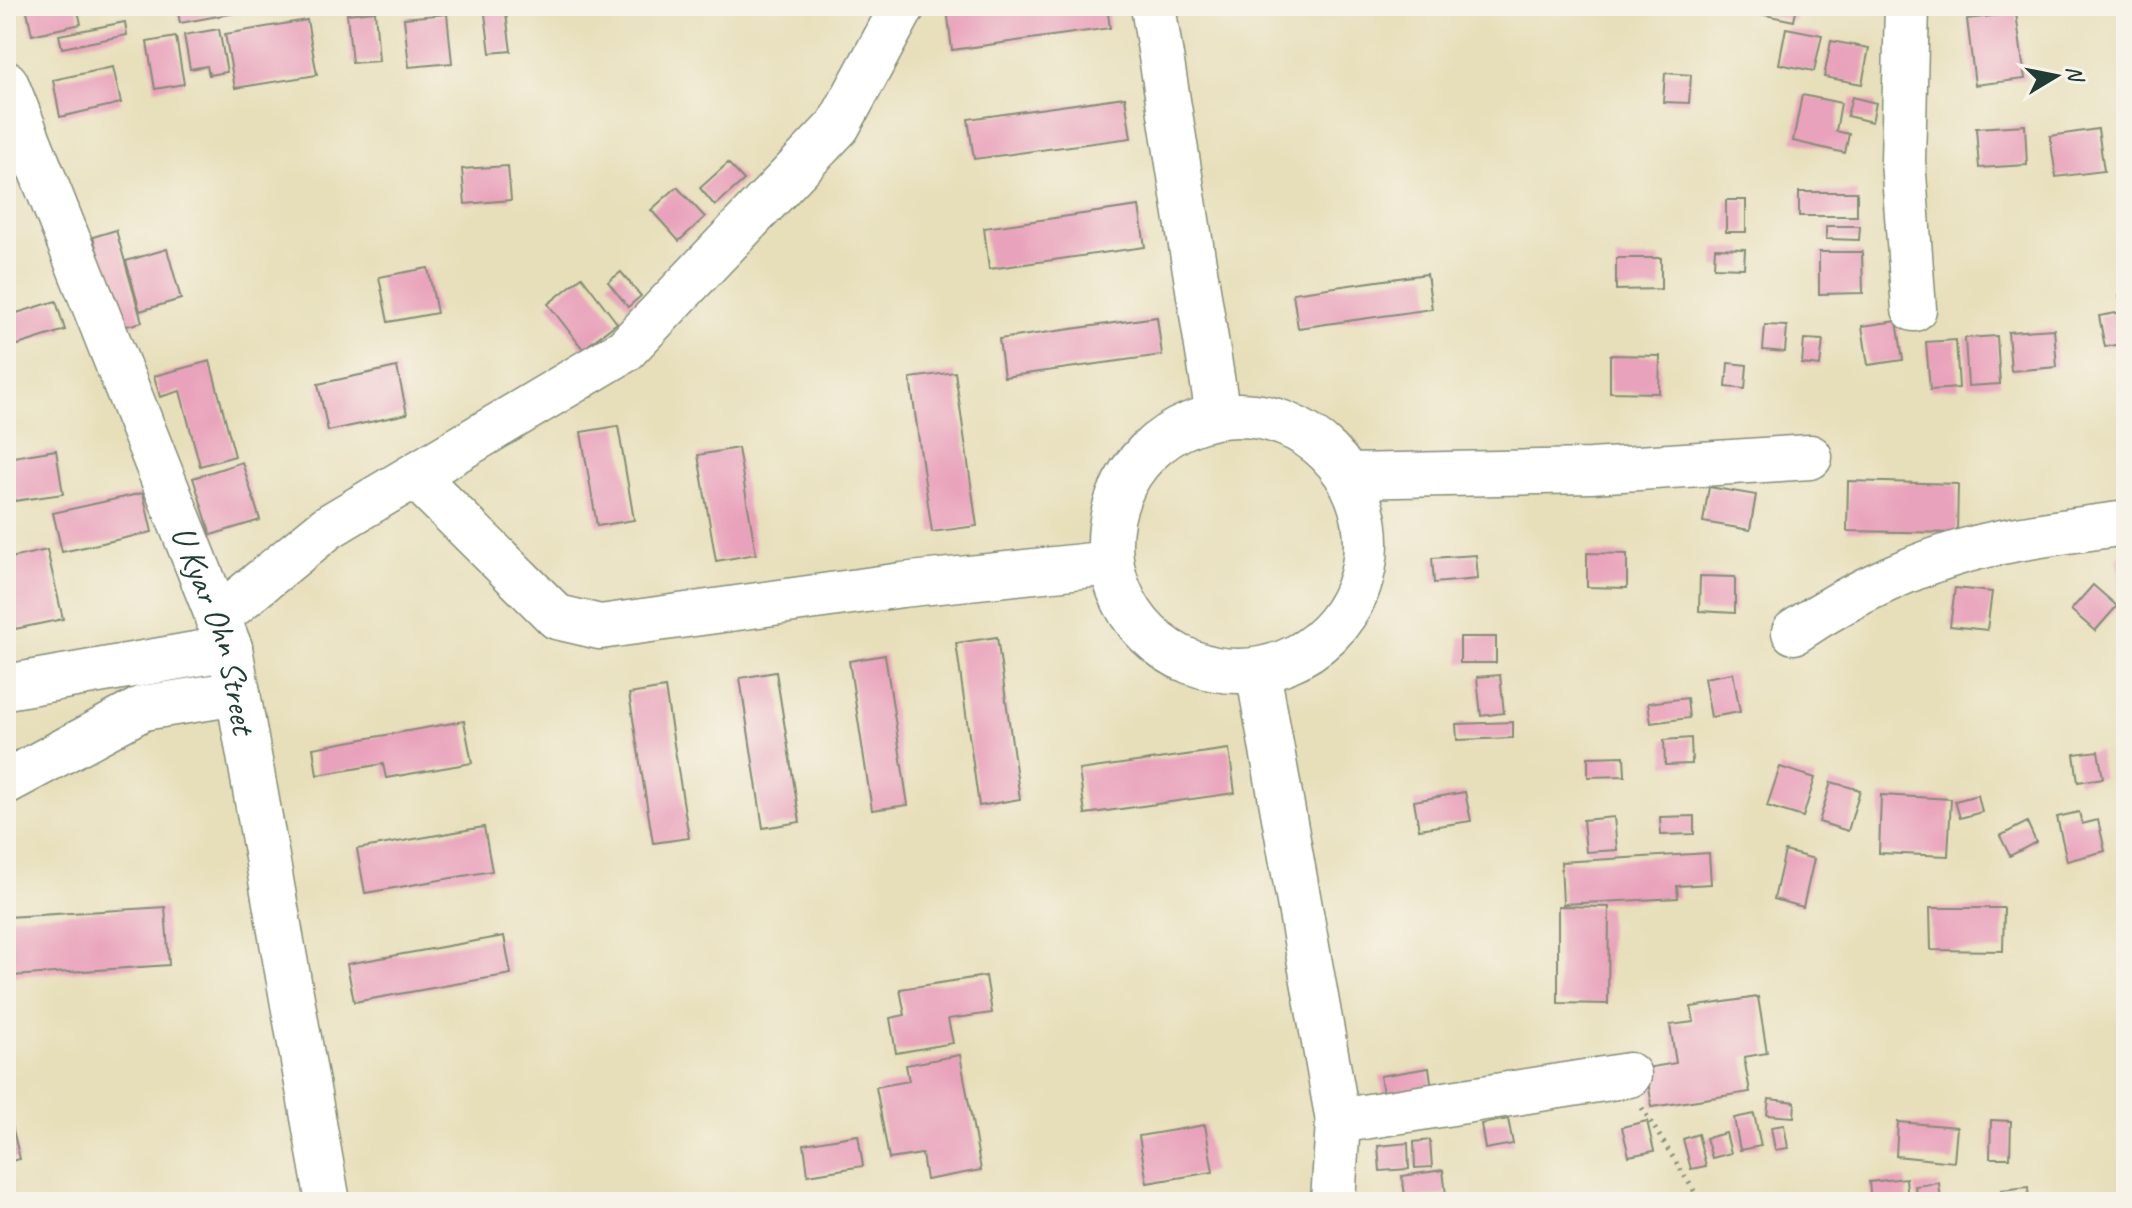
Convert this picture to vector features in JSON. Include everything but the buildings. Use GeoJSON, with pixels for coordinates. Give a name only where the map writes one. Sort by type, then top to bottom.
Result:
{"type":"FeatureCollection","features":[{"type":"Feature","properties":{"kind":"street"},"geometry":{"type":"LineString","coordinates":[[6,687],[224,633],[328,527],[625,350],[838,126],[903,6]]}},
{"type":"Feature","properties":{"kind":"street"},"geometry":{"type":"LineString","coordinates":[[1153,6],[1218,415]]}},
{"type":"Feature","properties":{"kind":"street"},"geometry":{"type":"LineString","coordinates":[[1907,6],[1903,161],[1914,309]]}},
{"type":"Feature","properties":{"kind":"street","name":"U Kyar Ohn Street"},"geometry":{"type":"LineString","coordinates":[[6,83],[224,633],[238,693],[328,1202]]}},
{"type":"Feature","properties":{"kind":"street"},"geometry":{"type":"LineString","coordinates":[[1218,415],[1268,417],[1314,439],[1348,476],[1365,523],[1363,574],[1342,620],[1305,654],[1258,671],[1208,669],[1162,648],[1128,611],[1111,563],[1113,513],[1134,467],[1171,432],[1218,415]]}},
{"type":"Feature","properties":{"kind":"street"},"geometry":{"type":"LineString","coordinates":[[1348,476],[1591,471],[1810,457]]}},
{"type":"Feature","properties":{"kind":"street"},"geometry":{"type":"LineString","coordinates":[[416,477],[557,617],[600,627],[902,585],[1111,563]]}},
{"type":"Feature","properties":{"kind":"street"},"geometry":{"type":"LineString","coordinates":[[1794,632],[1828,609],[1920,567],[1995,543],[2126,523]]}},
{"type":"Feature","properties":{"kind":"street"},"geometry":{"type":"LineString","coordinates":[[1258,671],[1338,1121],[1333,1202]]}},
{"type":"Feature","properties":{"kind":"street"},"geometry":{"type":"LineString","coordinates":[[6,782],[143,708],[238,693]]}},
{"type":"Feature","properties":{"kind":"street"},"geometry":{"type":"LineString","coordinates":[[1338,1121],[1629,1075]]}},
{"type":"Feature","properties":{"kind":"path"},"geometry":{"type":"LineString","coordinates":[[1629,1075],[1644,1110],[1701,1202]]}}]}
